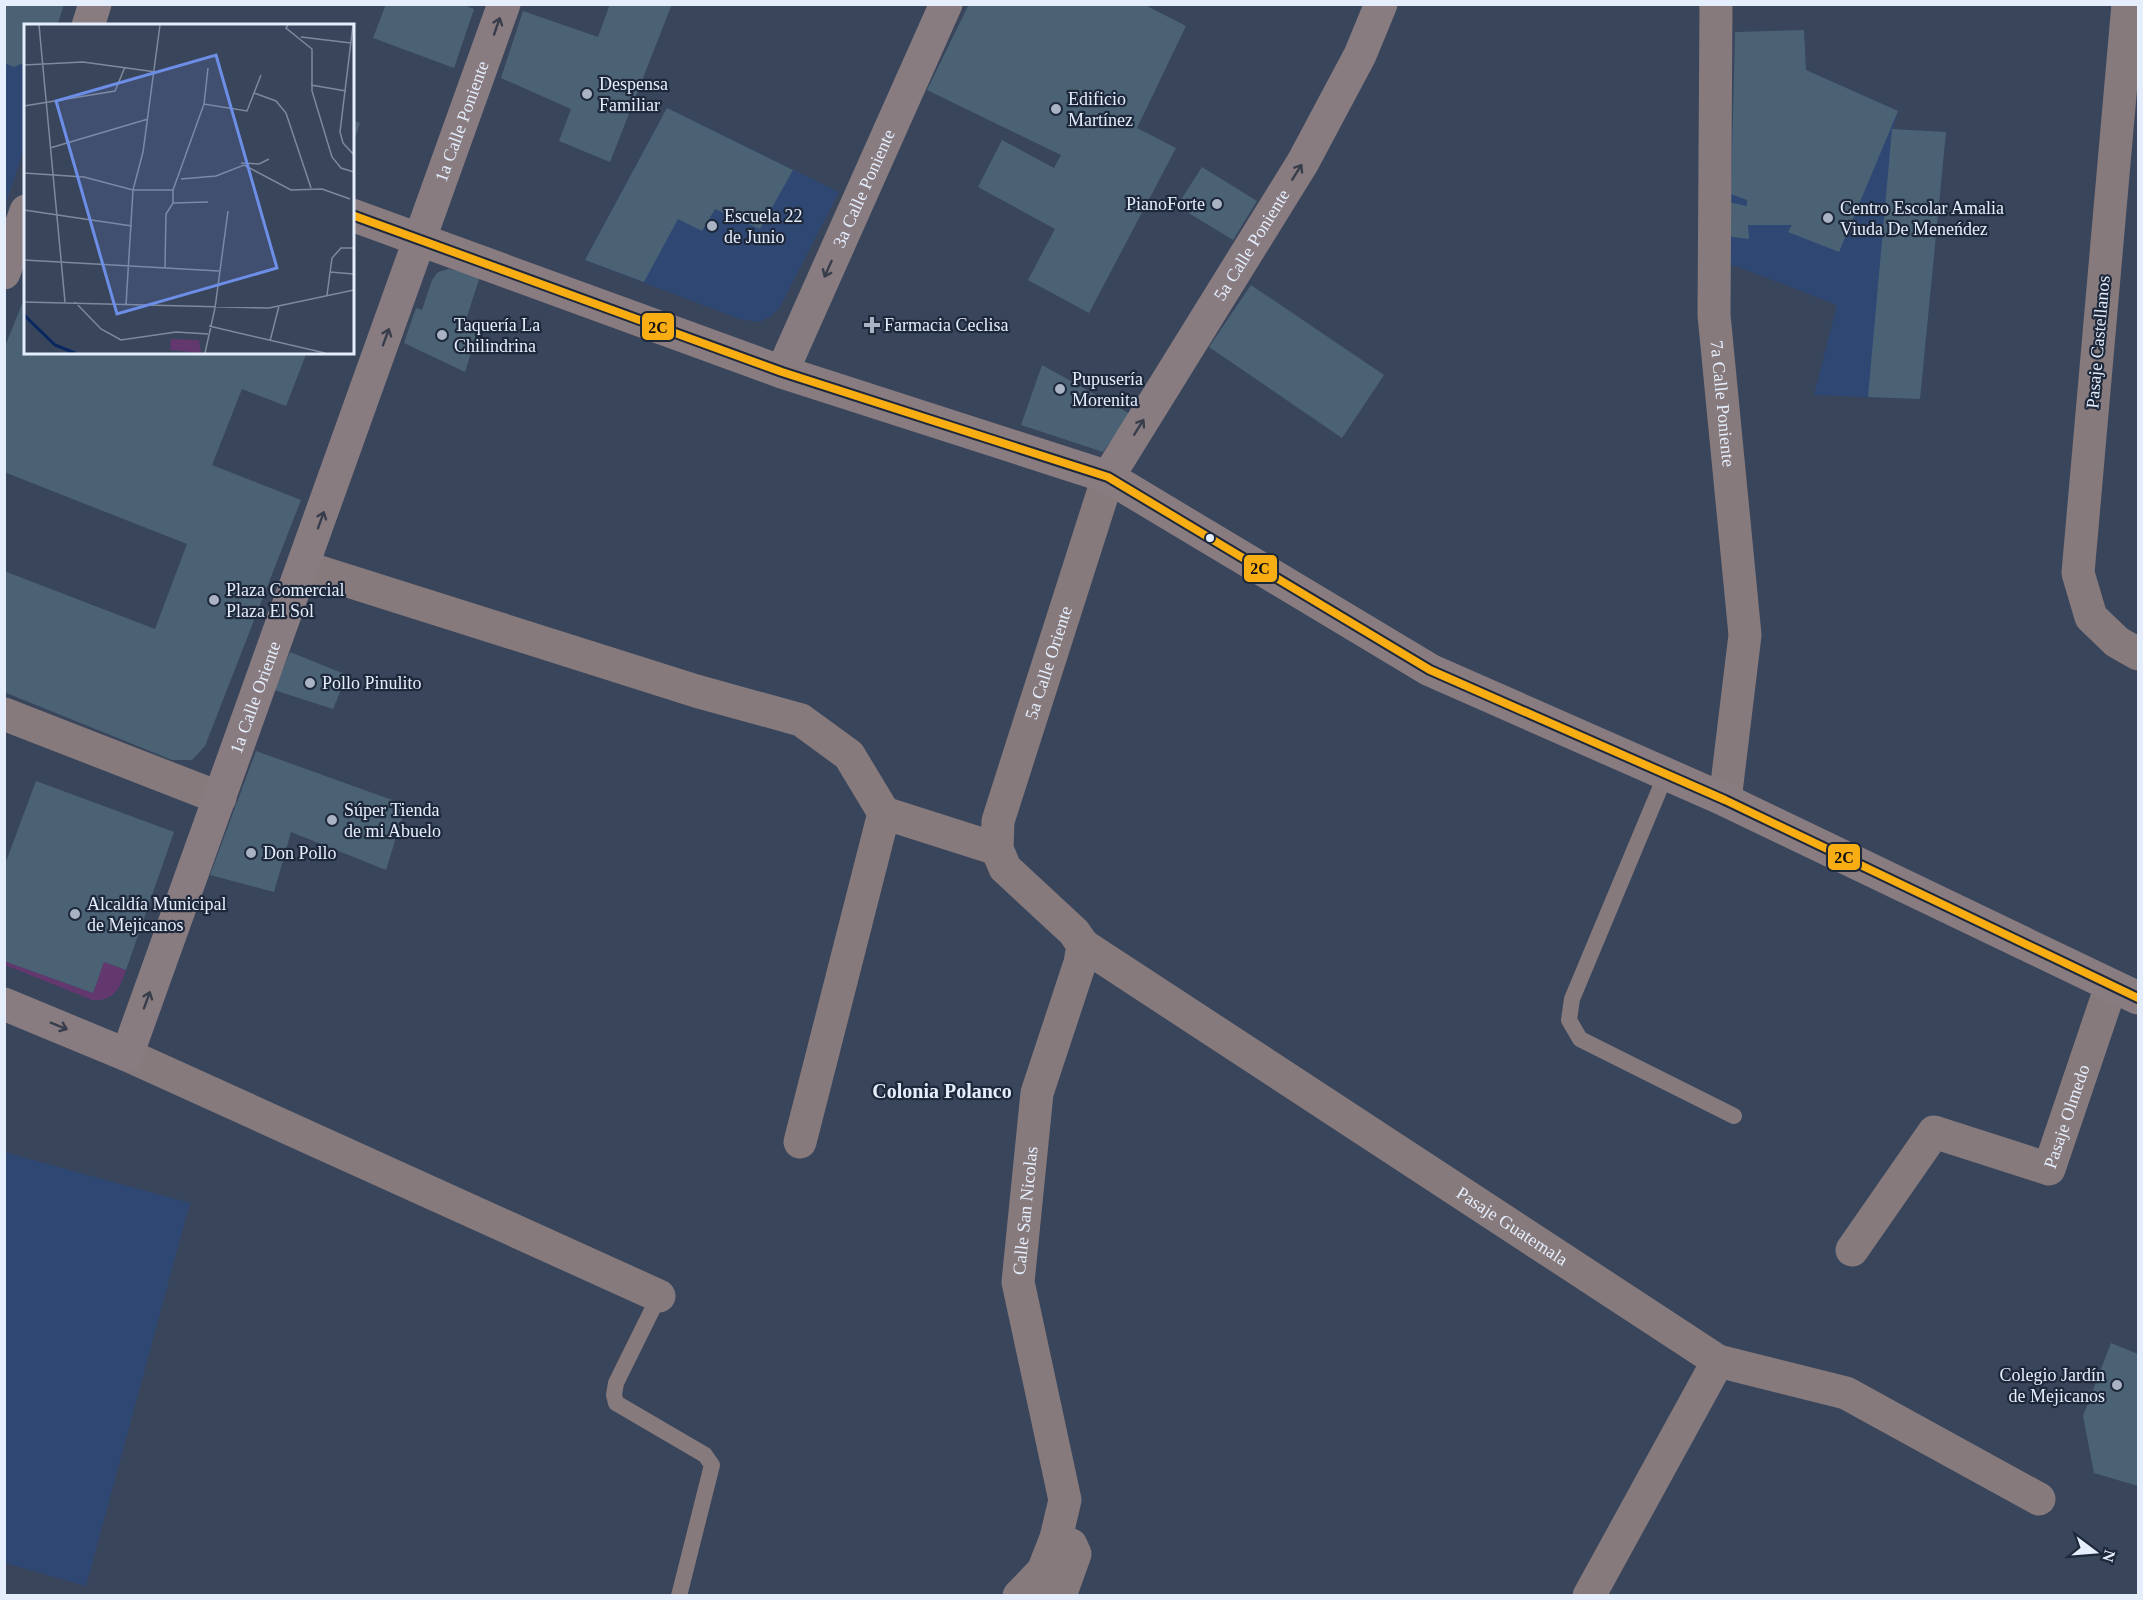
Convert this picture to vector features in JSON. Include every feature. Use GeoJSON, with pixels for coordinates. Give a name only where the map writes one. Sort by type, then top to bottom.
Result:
{"type":"FeatureCollection","features":[{"type":"Feature","properties":{"kind":"street"},"geometry":{"type":"LineString","coordinates":[[89,24],[95,4]]}},
{"type":"Feature","properties":{"kind":"street","name":"1a Calle Poniente"},"geometry":{"type":"LineString","coordinates":[[421,240],[504,4]]}},
{"type":"Feature","properties":{"kind":"street","name":"3a Calle Poniente"},"geometry":{"type":"LineString","coordinates":[[782,372],[905,76],[946,4]]}},
{"type":"Feature","properties":{"kind":"street","name":"5a Calle Poniente"},"geometry":{"type":"LineString","coordinates":[[1108,477],[1303,162],[1360,55],[1381,4]]}},
{"type":"Feature","properties":{"kind":"street","name":"7a Calle Poniente"},"geometry":{"type":"LineString","coordinates":[[1716,4],[1714,315],[1745,635],[1725,800]]}},
{"type":"Feature","properties":{"kind":"street","name":"Pasaje Castellanos"},"geometry":{"type":"LineString","coordinates":[[2128,4],[2078,573],[2091,617],[2117,642],[2139,654]]}},
{"type":"Feature","properties":{"kind":"street"},"geometry":{"type":"LineString","coordinates":[[354,215],[782,372],[1108,477],[1430,670],[1725,800],[2125,992]]}},
{"type":"Feature","properties":{"kind":"street"},"geometry":{"type":"LineString","coordinates":[[4,273],[24,217]]}},
{"type":"Feature","properties":{"kind":"street","name":"1a Calle Oriente"},"geometry":{"type":"LineString","coordinates":[[127,1055],[421,240]]}},
{"type":"Feature","properties":{"kind":"street","name":"5a Calle Oriente"},"geometry":{"type":"LineString","coordinates":[[997,849],[998,821],[1108,477]]}},
{"type":"Feature","properties":{"kind":"street"},"geometry":{"type":"LineString","coordinates":[[304,567],[696,691],[801,720],[849,754],[884,813],[997,849],[1005,868],[1074,933],[1083,945]]}},
{"type":"Feature","properties":{"kind":"street"},"geometry":{"type":"LineString","coordinates":[[4,714],[220,798]]}},
{"type":"Feature","properties":{"kind":"street"},"geometry":{"type":"LineString","coordinates":[[800,1142],[884,813]]}},
{"type":"Feature","properties":{"kind":"street","name":"Pasaje Guatemala"},"geometry":{"type":"LineString","coordinates":[[1083,945],[1718,1361],[1846,1393],[2039,1499]]}},
{"type":"Feature","properties":{"kind":"street","name":"Calle San Nicolas"},"geometry":{"type":"LineString","coordinates":[[1019,1596],[1043,1571],[1056,1538],[1065,1500],[1018,1282],[1036,1093],[1080,963],[1083,945]]}},
{"type":"Feature","properties":{"kind":"street","name":"Pasaje Olmedo"},"geometry":{"type":"LineString","coordinates":[[1852,1250],[1934,1132],[2049,1169],[2125,992]]}},
{"type":"Feature","properties":{"kind":"street"},"geometry":{"type":"LineString","coordinates":[[4,1004],[127,1055],[659,1296]]}},
{"type":"Feature","properties":{"kind":"street"},"geometry":{"type":"LineString","coordinates":[[1589,1596],[1718,1361]]}},
{"type":"Feature","properties":{"kind":"street"},"geometry":{"type":"LineString","coordinates":[[1056,1538],[1071,1545],[1075,1554],[1060,1596]]}},
{"type":"Feature","properties":{"kind":"lane"},"geometry":{"type":"LineString","coordinates":[[1666,774],[1572,999],[1569,1020],[1580,1040],[1734,1116]]}},
{"type":"Feature","properties":{"kind":"lane"},"geometry":{"type":"LineString","coordinates":[[659,1296],[616,1383],[614,1395],[616,1403],[705,1455],[712,1465],[679,1596]]}},
{"type":"Feature","properties":{"kind":"shaded area","name":"Centro Escolar Amalia Viuda De Meneńdez"},"geometry":{"type":"Polygon","coordinates":[[[1804,30],[1806,70],[1898,111],[1893,129],[1946,132],[1920,399],[1814,395],[1837,305],[1736,266],[1717,267],[1731,194],[1735,32],[1804,30]]]}},
{"type":"Feature","properties":{"kind":"shaded area"},"geometry":{"type":"Polygon","coordinates":[[[5,63],[24,65],[24,148],[5,207],[5,63]]]}},
{"type":"Feature","properties":{"kind":"shaded area","name":"Escuela 22 de Junio"},"geometry":{"type":"Polygon","coordinates":[[[667,108],[839,192],[780,307],[770,317],[759,322],[739,319],[585,260],[667,108]]]}},
{"type":"Feature","properties":{"kind":"shaded area"},"geometry":{"type":"Polygon","coordinates":[[[4,961],[93,993],[104,962],[126,970],[121,983],[111,996],[106,999],[92,1000],[5,965],[4,961]]]}},
{"type":"Feature","properties":{"kind":"shaded area"},"geometry":{"type":"Polygon","coordinates":[[[4,1152],[190,1203],[86,1586],[5,1563],[4,1152]]]}},
{"type":"Feature","properties":{"kind":"building"},"geometry":{"type":"Polygon","coordinates":[[[4,4],[64,4],[58,24],[24,24],[24,63],[14,67],[4,63],[4,4]]]}},
{"type":"Feature","properties":{"kind":"building"},"geometry":{"type":"Polygon","coordinates":[[[386,4],[461,4],[474,9],[454,68],[373,38],[386,4]]]}},
{"type":"Feature","properties":{"kind":"building","name":"Despensa Familiar"},"geometry":{"type":"Polygon","coordinates":[[[610,4],[672,4],[610,162],[559,141],[571,109],[501,78],[523,11],[598,37],[610,4]]]}},
{"type":"Feature","properties":{"kind":"building","name":"Edificio Martínez"},"geometry":{"type":"Polygon","coordinates":[[[969,4],[1143,4],[1186,26],[1137,128],[1176,148],[1089,313],[1028,280],[1055,229],[978,187],[1002,140],[1054,168],[1061,155],[927,90],[969,4]]]}},
{"type":"Feature","properties":{"kind":"building"},"geometry":{"type":"Polygon","coordinates":[[[1804,30],[1806,70],[1898,111],[1839,252],[1788,232],[1792,225],[1748,225],[1749,239],[1718,235],[1718,200],[1747,206],[1747,200],[1731,194],[1735,32],[1804,30]]]}},
{"type":"Feature","properties":{"kind":"building"},"geometry":{"type":"Polygon","coordinates":[[[667,108],[793,170],[760,229],[715,209],[702,231],[678,219],[644,282],[585,260],[667,108]]]}},
{"type":"Feature","properties":{"kind":"building"},"geometry":{"type":"Polygon","coordinates":[[[354,121],[360,123],[354,140],[354,121]]]}},
{"type":"Feature","properties":{"kind":"building"},"geometry":{"type":"Polygon","coordinates":[[[1892,129],[1946,132],[1920,399],[1868,397],[1892,129]]]}},
{"type":"Feature","properties":{"kind":"building","name":"PianoForte"},"geometry":{"type":"Polygon","coordinates":[[[1202,167],[1257,201],[1233,240],[1177,206],[1202,167]]]}},
{"type":"Feature","properties":{"kind":"building"},"geometry":{"type":"Polygon","coordinates":[[[449,269],[480,276],[465,323],[479,327],[465,372],[404,343],[416,308],[422,310],[432,280],[438,272],[449,269]]]}},
{"type":"Feature","properties":{"kind":"building"},"geometry":{"type":"Polygon","coordinates":[[[1251,285],[1384,375],[1342,438],[1209,347],[1251,285]]]}},
{"type":"Feature","properties":{"kind":"building","name":"Plaza Comercial Plaza El Sol"},"geometry":{"type":"Polygon","coordinates":[[[22,304],[24,305],[24,354],[306,354],[286,406],[242,389],[212,465],[301,500],[205,746],[192,760],[172,760],[4,692],[4,571],[155,629],[187,544],[4,472],[4,349],[22,304]]]}},
{"type":"Feature","properties":{"kind":"building","name":"Pupusería Morenita"},"geometry":{"type":"Polygon","coordinates":[[[1042,365],[1130,414],[1103,452],[1021,425],[1042,365]]]}},
{"type":"Feature","properties":{"kind":"building","name":"Pollo Pinulito"},"geometry":{"type":"Polygon","coordinates":[[[290,652],[347,675],[333,709],[274,690],[290,652]]]}},
{"type":"Feature","properties":{"kind":"building","name":"Súper Tienda de mi Abuelo"},"geometry":{"type":"Polygon","coordinates":[[[256,751],[406,805],[386,870],[291,832],[274,892],[210,875],[256,751]]]}},
{"type":"Feature","properties":{"kind":"building","name":"Alcaldía Municipal de Mejicanos"},"geometry":{"type":"Polygon","coordinates":[[[36,781],[174,832],[126,970],[104,962],[93,993],[4,961],[4,867],[36,781]]]}},
{"type":"Feature","properties":{"kind":"building","name":"Colegio Jardín de Mejicanos"},"geometry":{"type":"Polygon","coordinates":[[[2111,1343],[2138,1354],[2138,1486],[2094,1473],[2083,1416],[2111,1343]]]}},
{"type":"Feature","properties":{"kind":"transit line","name":"2C"},"geometry":{"type":"LineString","coordinates":[[354,216],[782,372],[1108,477],[1430,670],[1725,800],[2138,998]]}},
{"type":"Feature","properties":{"kind":"place","name":"Despensa Familiar"},"geometry":{"type":"Point","coordinates":[587,94]}},
{"type":"Feature","properties":{"kind":"place","name":"Edificio Martínez"},"geometry":{"type":"Point","coordinates":[1056,109]}},
{"type":"Feature","properties":{"kind":"place","name":"PianoForte"},"geometry":{"type":"Point","coordinates":[1217,204]}},
{"type":"Feature","properties":{"kind":"place","name":"Centro Escolar Amalia Viuda De Meneńdez"},"geometry":{"type":"Point","coordinates":[1828,218]}},
{"type":"Feature","properties":{"kind":"place","name":"Escuela 22 de Junio"},"geometry":{"type":"Point","coordinates":[712,226]}},
{"type":"Feature","properties":{"kind":"place","name":"Farmacia Ceclisa"},"geometry":{"type":"Point","coordinates":[872,325]}},
{"type":"Feature","properties":{"kind":"place","name":"Taquería La Chilindrina"},"geometry":{"type":"Point","coordinates":[442,335]}},
{"type":"Feature","properties":{"kind":"place","name":"Pupusería Morenita"},"geometry":{"type":"Point","coordinates":[1060,389]}},
{"type":"Feature","properties":{"kind":"place","name":"Plaza Comercial Plaza El Sol"},"geometry":{"type":"Point","coordinates":[214,600]}},
{"type":"Feature","properties":{"kind":"place","name":"Pollo Pinulito"},"geometry":{"type":"Point","coordinates":[310,683]}},
{"type":"Feature","properties":{"kind":"place","name":"Súper Tienda de mi Abuelo"},"geometry":{"type":"Point","coordinates":[332,820]}},
{"type":"Feature","properties":{"kind":"place","name":"Don Pollo"},"geometry":{"type":"Point","coordinates":[251,853]}},
{"type":"Feature","properties":{"kind":"place","name":"Alcaldía Municipal de Mejicanos"},"geometry":{"type":"Point","coordinates":[75,914]}},
{"type":"Feature","properties":{"kind":"place","name":"Colegio Jardín de Mejicanos"},"geometry":{"type":"Point","coordinates":[2117,1385]}},
{"type":"Feature","properties":{"kind":"district","name":"Colonia Polanco"},"geometry":{"type":"Point","coordinates":[942,1091]}}]}
